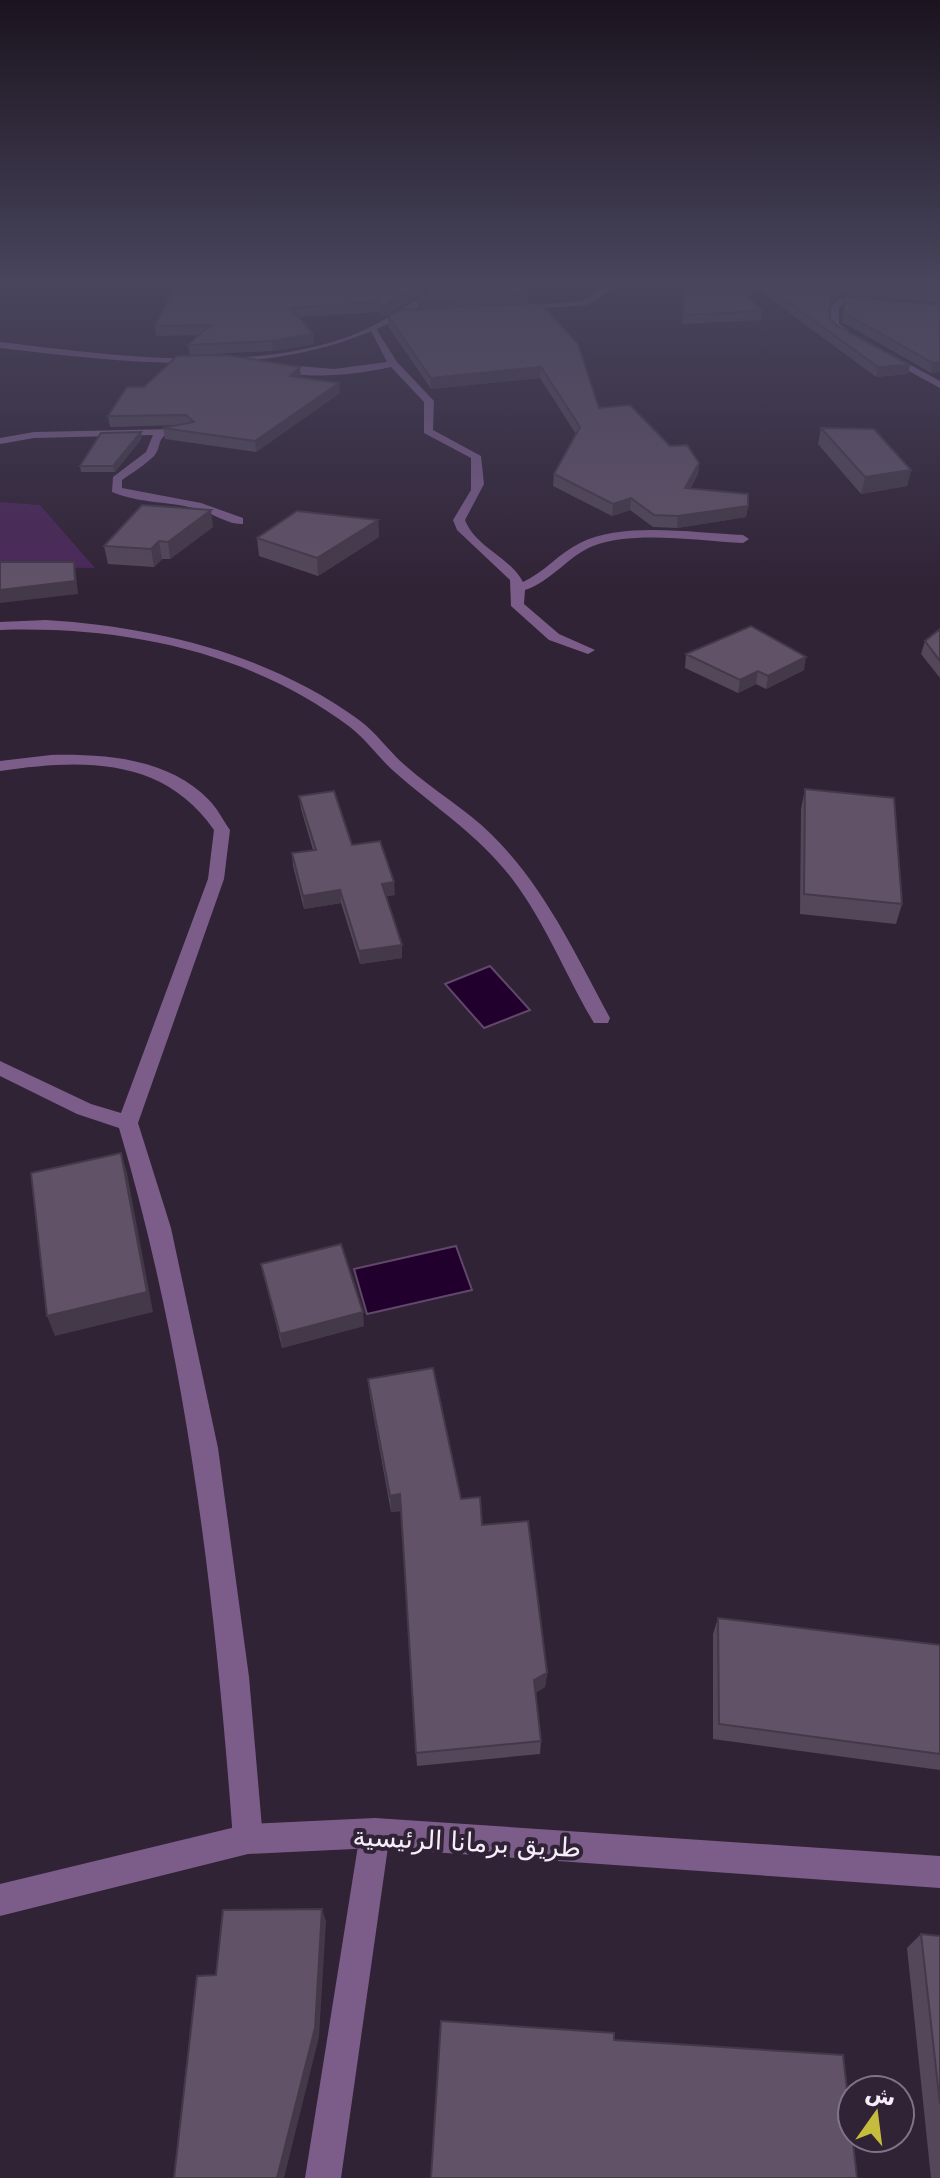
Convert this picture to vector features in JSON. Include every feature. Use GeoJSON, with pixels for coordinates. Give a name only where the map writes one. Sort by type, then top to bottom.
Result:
{"type":"FeatureCollection","features":[{"type":"Feature","properties":{"kind":"street"},"geometry":{"type":"LineString","coordinates":[[413,385],[429,401],[428,431],[476,456],[482,479],[480,489],[459,520],[461,527],[479,549],[514,579],[519,588],[518,606],[537,627],[588,650]]}},
{"type":"Feature","properties":{"kind":"street"},"geometry":{"type":"LineString","coordinates":[[162,431],[153,441],[151,453],[117,479],[116,490],[128,495],[201,506],[239,521]]}},
{"type":"Feature","properties":{"kind":"street"},"geometry":{"type":"LineString","coordinates":[[0,441],[34,435],[175,431]]}},
{"type":"Feature","properties":{"kind":"street"},"geometry":{"type":"LineString","coordinates":[[519,588],[551,574],[577,551],[599,541],[643,537],[743,539]]}},
{"type":"Feature","properties":{"kind":"street"},"geometry":{"type":"LineString","coordinates":[[0,626],[71,625],[157,638],[238,661],[303,691],[357,725],[399,769],[488,840],[546,916],[601,1018]]}},
{"type":"Feature","properties":{"kind":"street"},"geometry":{"type":"LineString","coordinates":[[0,766],[60,759],[137,766],[200,800],[222,830],[216,879],[128,1123],[160,1228],[205,1448],[235,1677],[248,1839]]}},
{"type":"Feature","properties":{"kind":"street"},"geometry":{"type":"LineString","coordinates":[[0,1068],[84,1109],[128,1123]]}},
{"type":"Feature","properties":{"kind":"street"},"geometry":{"type":"LineString","coordinates":[[323,2178],[375,1833]]}},
{"type":"Feature","properties":{"kind":"street","name":"طريق برمانا الرئيسية"},"geometry":{"type":"LineString","coordinates":[[0,1900],[248,1839],[375,1833],[940,1872]]}},
{"type":"Feature","properties":{"kind":"shaded area"},"geometry":{"type":"Polygon","coordinates":[[[0,502],[40,505],[95,568],[0,567],[0,502]]]}},
{"type":"Feature","properties":{"kind":"shaded area"},"geometry":{"type":"Polygon","coordinates":[[[490,966],[530,1010],[484,1028],[445,984],[490,966]]]}},
{"type":"Feature","properties":{"kind":"shaded area"},"geometry":{"type":"Polygon","coordinates":[[[456,1246],[472,1290],[367,1314],[354,1269],[456,1246]]]}},
{"type":"Feature","properties":{"kind":"building"},"geometry":{"type":"Polygon","coordinates":[[[337,385],[255,441],[163,428],[194,422],[186,415],[108,416],[127,387],[337,385]]]}},
{"type":"Feature","properties":{"kind":"building"},"geometry":{"type":"Polygon","coordinates":[[[552,385],[591,385],[599,408],[630,405],[670,446],[687,445],[699,463],[685,488],[748,494],[748,506],[678,516],[654,515],[631,498],[613,504],[554,474],[580,427],[552,385]]]}},
{"type":"Feature","properties":{"kind":"building"},"geometry":{"type":"Polygon","coordinates":[[[821,428],[874,429],[911,470],[865,477],[821,428]]]}},
{"type":"Feature","properties":{"kind":"building"},"geometry":{"type":"Polygon","coordinates":[[[141,432],[113,466],[80,466],[101,433],[141,432]]]}},
{"type":"Feature","properties":{"kind":"building"},"geometry":{"type":"Polygon","coordinates":[[[142,505],[211,510],[168,542],[159,541],[151,549],[104,546],[142,505]]]}},
{"type":"Feature","properties":{"kind":"building"},"geometry":{"type":"Polygon","coordinates":[[[297,511],[378,520],[317,558],[257,538],[297,511]]]}},
{"type":"Feature","properties":{"kind":"building"},"geometry":{"type":"Polygon","coordinates":[[[0,562],[74,562],[75,581],[0,590],[0,562]]]}},
{"type":"Feature","properties":{"kind":"building"},"geometry":{"type":"Polygon","coordinates":[[[751,626],[806,657],[768,676],[758,671],[740,680],[686,654],[751,626]]]}},
{"type":"Feature","properties":{"kind":"building"},"geometry":{"type":"Polygon","coordinates":[[[940,629],[940,661],[925,641],[940,629]]]}},
{"type":"Feature","properties":{"kind":"building"},"geometry":{"type":"Polygon","coordinates":[[[805,789],[894,798],[902,904],[804,894],[805,789]]]}},
{"type":"Feature","properties":{"kind":"building"},"geometry":{"type":"Polygon","coordinates":[[[334,791],[352,845],[380,841],[394,882],[382,884],[402,945],[359,951],[340,890],[303,896],[292,853],[316,850],[299,796],[334,791]]]}},
{"type":"Feature","properties":{"kind":"building"},"geometry":{"type":"Polygon","coordinates":[[[121,1153],[147,1292],[47,1316],[31,1173],[121,1153]]]}},
{"type":"Feature","properties":{"kind":"building"},"geometry":{"type":"Polygon","coordinates":[[[341,1244],[363,1312],[280,1334],[261,1264],[341,1244]]]}},
{"type":"Feature","properties":{"kind":"building"},"geometry":{"type":"Polygon","coordinates":[[[433,1368],[461,1499],[480,1497],[482,1525],[528,1521],[547,1673],[534,1680],[541,1741],[416,1753],[400,1494],[390,1496],[368,1379],[433,1368]]]}},
{"type":"Feature","properties":{"kind":"building"},"geometry":{"type":"Polygon","coordinates":[[[718,1618],[940,1645],[940,1754],[719,1724],[718,1618]]]}},
{"type":"Feature","properties":{"kind":"building"},"geometry":{"type":"Polygon","coordinates":[[[322,1909],[315,2028],[277,2178],[174,2178],[197,1976],[216,1975],[223,1910],[322,1909]]]}},
{"type":"Feature","properties":{"kind":"building"},"geometry":{"type":"Polygon","coordinates":[[[921,1934],[940,1936],[940,2104],[921,1934]]]}},
{"type":"Feature","properties":{"kind":"building"},"geometry":{"type":"Polygon","coordinates":[[[441,2021],[614,2033],[614,2040],[843,2055],[845,2074],[836,2074],[836,2154],[854,2154],[857,2178],[431,2178],[441,2021]]]}}]}
